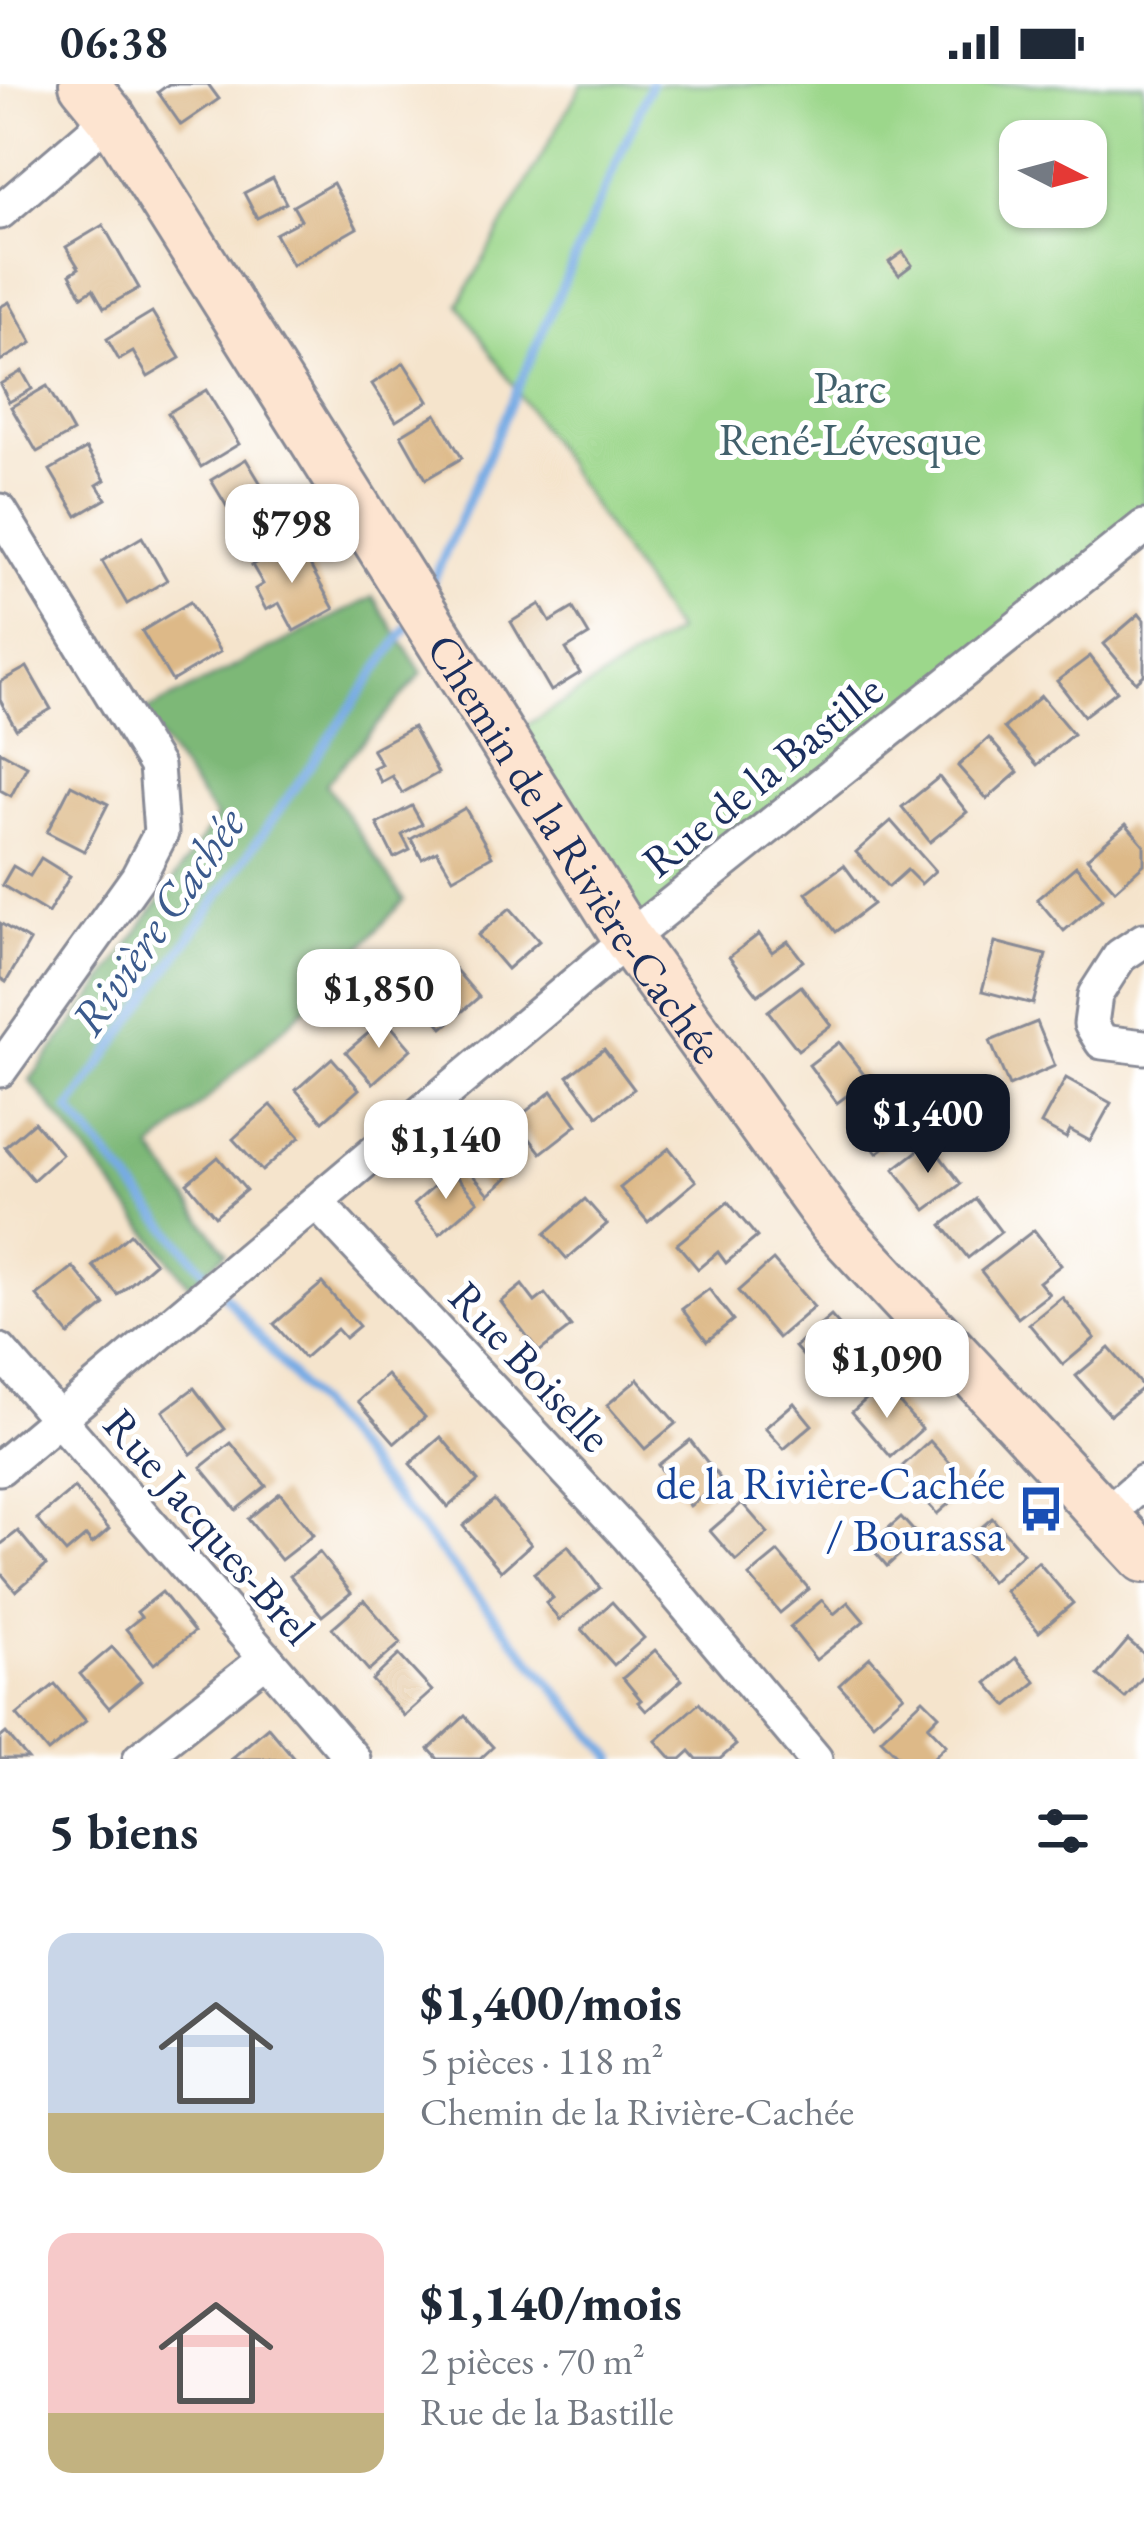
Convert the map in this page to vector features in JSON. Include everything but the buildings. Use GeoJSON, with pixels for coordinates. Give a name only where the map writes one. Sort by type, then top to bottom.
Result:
{"type":"FeatureCollection","features":[{"type":"Feature","properties":{"kind":"street"},"geometry":{"type":"LineString","coordinates":[[0,212],[97,101]]}},
{"type":"Feature","properties":{"kind":"street","name":"Chemin de la Rivière-Cachée"},"geometry":{"type":"LineString","coordinates":[[97,101],[628,939],[832,1222],[1144,1558]]}},
{"type":"Feature","properties":{"kind":"street"},"geometry":{"type":"LineString","coordinates":[[0,511],[156,766],[161,833],[138,878],[0,1070]]}},
{"type":"Feature","properties":{"kind":"street","name":"Rue de la Bastille"},"geometry":{"type":"LineString","coordinates":[[0,1468],[628,939],[1144,527]]}},
{"type":"Feature","properties":{"kind":"street"},"geometry":{"type":"LineString","coordinates":[[1144,940],[1120,956],[1095,995],[1091,1024],[1102,1042],[1144,1047]]}},
{"type":"Feature","properties":{"kind":"street","name":"Rue Boiselle"},"geometry":{"type":"LineString","coordinates":[[316,1202],[628,1536],[815,1759]]}},
{"type":"Feature","properties":{"kind":"street","name":"Rue Jacques-Brel"},"geometry":{"type":"LineString","coordinates":[[0,1351],[352,1759]]}},
{"type":"Feature","properties":{"kind":"street"},"geometry":{"type":"LineString","coordinates":[[1104,1517],[1144,1482]]}},
{"type":"Feature","properties":{"kind":"street"},"geometry":{"type":"LineString","coordinates":[[140,1759],[266,1658]]}},
{"type":"Feature","properties":{"kind":"green space","name":"Parc René-Lévesque"},"geometry":{"type":"Polygon","coordinates":[[[582,84],[1144,84],[1144,516],[631,931],[514,733],[676,632],[459,304],[582,84]]]}},
{"type":"Feature","properties":{"kind":"green space"},"geometry":{"type":"Polygon","coordinates":[[[373,597],[422,673],[326,784],[404,900],[316,998],[152,1150],[226,1252],[190,1286],[30,1080],[216,818],[142,713],[373,597]]]}},
{"type":"Feature","properties":{"kind":"waterway","name":"Rivière Cachée"},"geometry":{"type":"LineString","coordinates":[[429,590],[651,84]]}},
{"type":"Feature","properties":{"kind":"waterway","name":"Rivière Cachée"},"geometry":{"type":"LineString","coordinates":[[412,620],[69,1110],[614,1759]]}},
{"type":"Feature","properties":{"kind":"place","name":"de la Rivière-Cachée / Bourassa"},"geometry":{"type":"Point","coordinates":[1041,1509]}}]}
